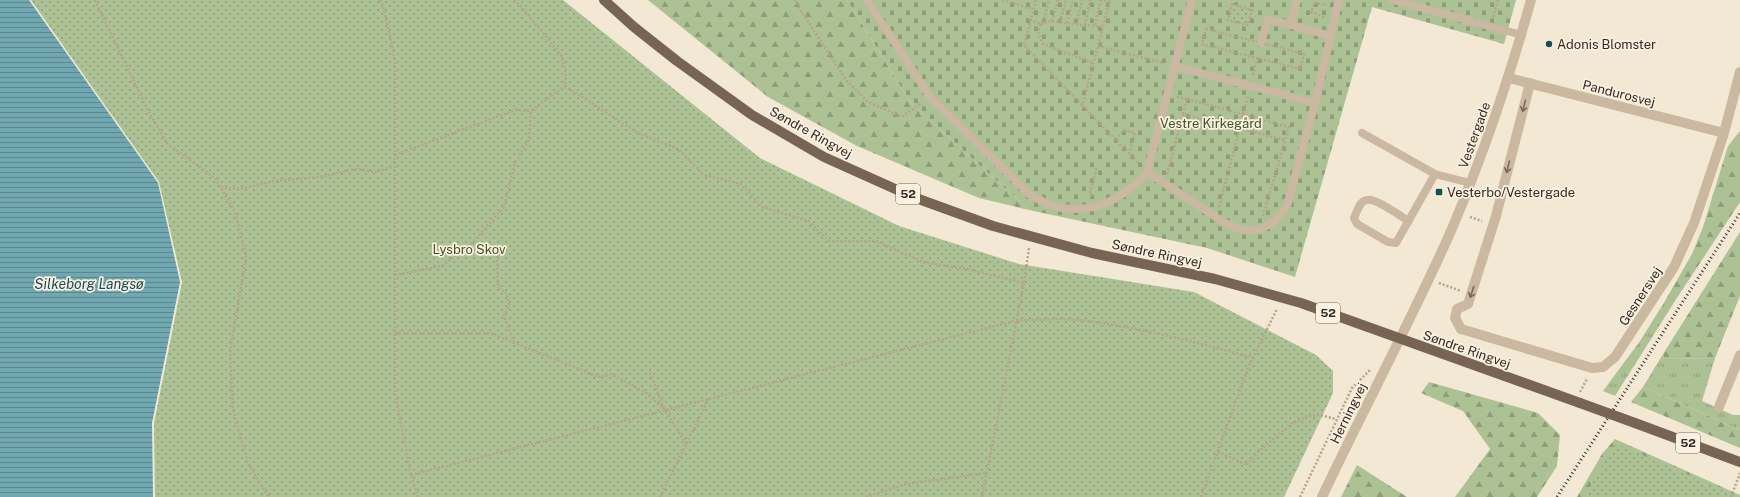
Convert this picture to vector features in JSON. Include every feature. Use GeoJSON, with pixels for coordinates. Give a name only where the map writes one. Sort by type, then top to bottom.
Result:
{"type":"FeatureCollection","features":[{"type":"Feature","properties":{"kind":"main road","name":"Søndre Ringvej"},"geometry":{"type":"LineString","coordinates":[[604,0],[634,27],[752,115],[824,157],[913,197],[993,226],[1092,253],[1215,279],[1283,298],[1578,402],[1740,462]]}},
{"type":"Feature","properties":{"kind":"street","name":"Vestergade"},"geometry":{"type":"LineString","coordinates":[[1399,340],[1458,213],[1470,183],[1509,78],[1531,0]]}},
{"type":"Feature","properties":{"kind":"street","name":"Gesnersvej"},"geometry":{"type":"LineString","coordinates":[[1592,368],[1603,367],[1615,357],[1674,267],[1694,223],[1724,133],[1740,72]]}},
{"type":"Feature","properties":{"kind":"street","name":"Pandurosvej"},"geometry":{"type":"LineString","coordinates":[[1509,78],[1724,133]]}},
{"type":"Feature","properties":{"kind":"street"},"geometry":{"type":"LineString","coordinates":[[1530,83],[1493,225],[1472,294],[1468,304],[1457,309],[1455,318],[1461,329],[1592,368]]}},
{"type":"Feature","properties":{"kind":"street","name":"Herningvej"},"geometry":{"type":"LineString","coordinates":[[1322,497],[1399,340]]}},
{"type":"Feature","properties":{"kind":"street"},"geometry":{"type":"LineString","coordinates":[[1719,407],[1740,355]]}},
{"type":"Feature","properties":{"kind":"lane"},"geometry":{"type":"LineString","coordinates":[[867,0],[930,97],[1030,195],[1049,204],[1071,209],[1097,206],[1119,198],[1136,185],[1147,172],[1192,0]]}},
{"type":"Feature","properties":{"kind":"lane"},"geometry":{"type":"LineString","coordinates":[[1291,25],[1297,0]]}},
{"type":"Feature","properties":{"kind":"lane"},"geometry":{"type":"LineString","coordinates":[[1393,0],[1522,35]]}},
{"type":"Feature","properties":{"kind":"lane"},"geometry":{"type":"LineString","coordinates":[[1147,172],[1216,217],[1241,230],[1259,230],[1274,222],[1287,206],[1315,103],[1338,4]]}},
{"type":"Feature","properties":{"kind":"lane"},"geometry":{"type":"LineString","coordinates":[[1261,43],[1268,19],[1331,36]]}},
{"type":"Feature","properties":{"kind":"lane"},"geometry":{"type":"LineString","coordinates":[[1174,66],[1315,103]]}},
{"type":"Feature","properties":{"kind":"lane"},"geometry":{"type":"LineString","coordinates":[[1362,133],[1435,174],[1470,183]]}},
{"type":"Feature","properties":{"kind":"lane"},"geometry":{"type":"LineString","coordinates":[[1409,221],[1375,201],[1367,200],[1358,208],[1354,218],[1357,224],[1388,242],[1396,243],[1409,221],[1435,174]]}},
{"type":"Feature","properties":{"kind":"path"},"geometry":{"type":"LineString","coordinates":[[95,0],[146,107],[167,143],[216,179],[236,214],[246,257],[230,352],[232,410],[248,464],[269,497]]}},
{"type":"Feature","properties":{"kind":"path"},"geometry":{"type":"LineString","coordinates":[[380,0],[384,9],[395,60],[395,394],[411,475],[417,497]]}},
{"type":"Feature","properties":{"kind":"path"},"geometry":{"type":"LineString","coordinates":[[395,155],[515,110],[531,112],[565,86],[566,73],[561,55],[521,6],[514,0]]}},
{"type":"Feature","properties":{"kind":"path"},"geometry":{"type":"LineString","coordinates":[[794,0],[846,80],[868,102],[902,117],[930,97]]}},
{"type":"Feature","properties":{"kind":"path"},"geometry":{"type":"LineString","coordinates":[[1002,0],[1033,9]]}},
{"type":"Feature","properties":{"kind":"path"},"geometry":{"type":"LineString","coordinates":[[1016,4],[1017,0]]}},
{"type":"Feature","properties":{"kind":"path"},"geometry":{"type":"LineString","coordinates":[[1036,0],[1024,45],[1082,107],[1147,172]]}},
{"type":"Feature","properties":{"kind":"path"},"geometry":{"type":"LineString","coordinates":[[1049,0],[1038,32],[1043,44],[1093,63]]}},
{"type":"Feature","properties":{"kind":"path"},"geometry":{"type":"LineString","coordinates":[[1052,21],[1058,0]]}},
{"type":"Feature","properties":{"kind":"path"},"geometry":{"type":"LineString","coordinates":[[1060,22],[1066,0]]}},
{"type":"Feature","properties":{"kind":"path"},"geometry":{"type":"LineString","coordinates":[[1067,23],[1073,0]]}},
{"type":"Feature","properties":{"kind":"path"},"geometry":{"type":"LineString","coordinates":[[1076,24],[1082,0]]}},
{"type":"Feature","properties":{"kind":"path"},"geometry":{"type":"LineString","coordinates":[[1085,24],[1090,0]]}},
{"type":"Feature","properties":{"kind":"path"},"geometry":{"type":"LineString","coordinates":[[1082,107],[1109,1],[1100,0],[1095,25]]}},
{"type":"Feature","properties":{"kind":"path"},"geometry":{"type":"LineString","coordinates":[[1491,27],[1498,0]]}},
{"type":"Feature","properties":{"kind":"path"},"geometry":{"type":"LineString","coordinates":[[1334,20],[1310,12],[1311,8],[1314,2],[1338,4]]}},
{"type":"Feature","properties":{"kind":"path"},"geometry":{"type":"LineString","coordinates":[[1232,4],[1252,10],[1248,25],[1228,20],[1232,4]]}},
{"type":"Feature","properties":{"kind":"path"},"geometry":{"type":"LineString","coordinates":[[1030,20],[1042,23],[1052,21],[1103,27]]}},
{"type":"Feature","properties":{"kind":"path"},"geometry":{"type":"LineString","coordinates":[[1098,46],[1174,66]]}},
{"type":"Feature","properties":{"kind":"path"},"geometry":{"type":"LineString","coordinates":[[565,86],[638,134],[678,149],[704,175],[741,184],[762,207],[808,221],[829,241],[876,241],[923,262],[971,270],[1024,283]]}},
{"type":"Feature","properties":{"kind":"path"},"geometry":{"type":"LineString","coordinates":[[1164,183],[1187,99],[1289,127],[1259,230]]}},
{"type":"Feature","properties":{"kind":"path"},"geometry":{"type":"LineString","coordinates":[[395,274],[442,266],[472,243],[504,207],[515,164],[529,139],[531,112]]}},
{"type":"Feature","properties":{"kind":"path"},"geometry":{"type":"LineString","coordinates":[[1183,114],[1285,140]]}},
{"type":"Feature","properties":{"kind":"path"},"geometry":{"type":"LineString","coordinates":[[1216,217],[1240,129]]}},
{"type":"Feature","properties":{"kind":"path"},"geometry":{"type":"LineString","coordinates":[[1115,139],[1125,130],[1135,133],[1129,154]]}},
{"type":"Feature","properties":{"kind":"path"},"geometry":{"type":"LineString","coordinates":[[221,188],[240,189],[274,181],[320,177],[356,169],[376,172],[395,166]]}},
{"type":"Feature","properties":{"kind":"path"},"geometry":{"type":"LineString","coordinates":[[1093,168],[1096,169],[1090,194],[1097,206]]}},
{"type":"Feature","properties":{"kind":"path"},"geometry":{"type":"LineString","coordinates":[[1458,213],[1493,225]]}},
{"type":"Feature","properties":{"kind":"path"},"geometry":{"type":"LineString","coordinates":[[982,497],[1018,320],[1031,236]]}},
{"type":"Feature","properties":{"kind":"path"},"geometry":{"type":"LineString","coordinates":[[472,243],[497,256],[498,287],[507,294],[509,305],[504,316],[514,343]]}},
{"type":"Feature","properties":{"kind":"path"},"geometry":{"type":"LineString","coordinates":[[1428,279],[1472,294]]}},
{"type":"Feature","properties":{"kind":"path"},"geometry":{"type":"LineString","coordinates":[[1201,497],[1253,358],[1283,298]]}},
{"type":"Feature","properties":{"kind":"path"},"geometry":{"type":"LineString","coordinates":[[411,475],[664,409],[1018,320],[1078,320],[1130,327],[1180,338],[1253,358]]}},
{"type":"Feature","properties":{"kind":"path"},"geometry":{"type":"LineString","coordinates":[[395,333],[490,333],[599,378],[611,374],[646,393],[664,409]]}},
{"type":"Feature","properties":{"kind":"path"},"geometry":{"type":"LineString","coordinates":[[1300,497],[1352,388],[1373,367]]}},
{"type":"Feature","properties":{"kind":"path"},"geometry":{"type":"LineString","coordinates":[[1578,402],[1592,368]]}},
{"type":"Feature","properties":{"kind":"path"},"geometry":{"type":"LineString","coordinates":[[650,373],[664,409],[687,445]]}},
{"type":"Feature","properties":{"kind":"path"},"geometry":{"type":"LineString","coordinates":[[660,497],[709,398]]}},
{"type":"Feature","properties":{"kind":"path"},"geometry":{"type":"LineString","coordinates":[[1218,452],[1247,466],[1256,453],[1291,424],[1308,416],[1320,415],[1336,419]]}},
{"type":"Feature","properties":{"kind":"path"},"geometry":{"type":"LineString","coordinates":[[866,497],[906,484],[986,473]]}},
{"type":"Feature","properties":{"kind":"path"},"geometry":{"type":"LineString","coordinates":[[1731,497],[1740,473]]}},
{"type":"Feature","properties":{"kind":"green space","name":"Lysbro Skov"},"geometry":{"type":"Polygon","coordinates":[[[31,0],[563,0],[760,158],[899,226],[1019,264],[1194,292],[1316,355],[1333,371],[1333,393],[1284,497],[155,497],[154,423],[182,282],[159,182],[31,0]]]}},
{"type":"Feature","properties":{"kind":"green space"},"geometry":{"type":"Polygon","coordinates":[[[648,0],[847,0],[911,103],[1029,210],[979,198],[857,146],[768,97],[648,0]]]}},
{"type":"Feature","properties":{"kind":"green space","name":"Vestre Kirkegård"},"geometry":{"type":"Polygon","coordinates":[[[847,0],[1516,0],[1504,44],[1372,7],[1295,277],[1207,248],[1029,210],[911,103],[847,0]]]}},
{"type":"Feature","properties":{"kind":"green space"},"geometry":{"type":"Polygon","coordinates":[[[1232,4],[1252,10],[1248,25],[1228,20],[1232,4]]]}},
{"type":"Feature","properties":{"kind":"green space"},"geometry":{"type":"Polygon","coordinates":[[[1740,131],[1740,202],[1675,301],[1665,301],[1692,254],[1703,227],[1728,146],[1740,131]]]}},
{"type":"Feature","properties":{"kind":"green space"},"geometry":{"type":"Polygon","coordinates":[[[1740,232],[1740,296],[1715,358],[1664,359],[1663,354],[1740,232]]]}},
{"type":"Feature","properties":{"kind":"green space"},"geometry":{"type":"Polygon","coordinates":[[[1665,301],[1675,301],[1615,396],[1603,391],[1640,341],[1665,301]]]}},
{"type":"Feature","properties":{"kind":"green space"},"geometry":{"type":"Polygon","coordinates":[[[1663,354],[1664,359],[1715,358],[1702,401],[1733,415],[1740,415],[1740,430],[1643,387],[1663,354]]]}},
{"type":"Feature","properties":{"kind":"green space"},"geometry":{"type":"Polygon","coordinates":[[[1429,382],[1538,413],[1560,435],[1557,466],[1537,497],[1455,497],[1490,449],[1463,411],[1421,393],[1429,382]]]}},
{"type":"Feature","properties":{"kind":"green space"},"geometry":{"type":"Polygon","coordinates":[[[1643,387],[1740,430],[1740,448],[1631,402],[1643,387]]]}},
{"type":"Feature","properties":{"kind":"green space"},"geometry":{"type":"Polygon","coordinates":[[[1615,439],[1740,495],[1740,497],[1577,497],[1602,454],[1615,439]]]}},
{"type":"Feature","properties":{"kind":"green space"},"geometry":{"type":"Polygon","coordinates":[[[1615,443],[1739,497],[1584,497],[1615,443]]]}},
{"type":"Feature","properties":{"kind":"green space"},"geometry":{"type":"Polygon","coordinates":[[[1357,465],[1407,497],[1341,497],[1357,465]]]}},
{"type":"Feature","properties":{"kind":"water","name":"Silkeborg Langsø"},"geometry":{"type":"Polygon","coordinates":[[[0,0],[29,0],[158,183],[180,282],[152,423],[153,497],[0,497],[0,0]]]}},
{"type":"Feature","properties":{"kind":"railway"},"geometry":{"type":"LineString","coordinates":[[1557,497],[1740,213]]}},
{"type":"Feature","properties":{"kind":"place","name":"Adonis Blomster"},"geometry":{"type":"Point","coordinates":[1549,44]}},
{"type":"Feature","properties":{"kind":"place","name":"Vesterbo/Vestergade"},"geometry":{"type":"Point","coordinates":[1439,192]}}]}
